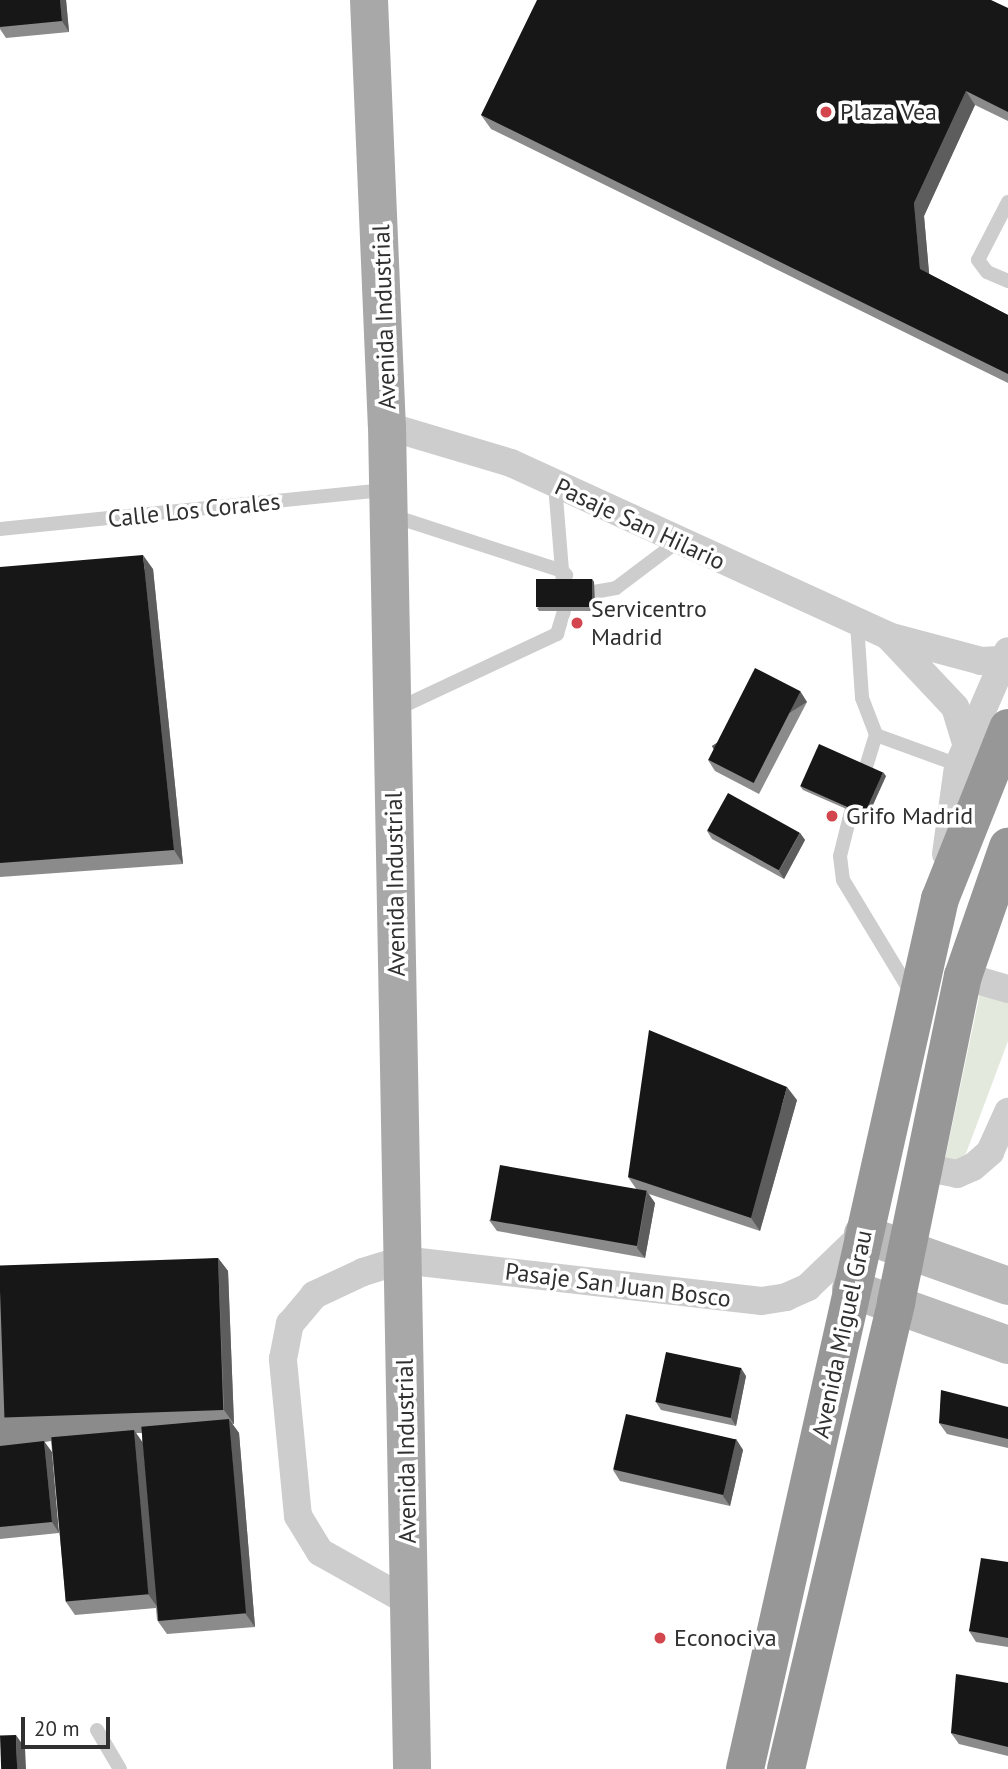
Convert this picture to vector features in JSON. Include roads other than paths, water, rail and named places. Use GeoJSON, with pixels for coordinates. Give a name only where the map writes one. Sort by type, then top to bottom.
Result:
{"type":"FeatureCollection","features":[{"type":"Feature","properties":{"kind":"highway","name":"Avenida Miguel Grau"},"geometry":{"type":"LineString","coordinates":[[745,1769],[837,1279],[863,1234],[971,759],[1008,728]]}},
{"type":"Feature","properties":{"kind":"highway","name":"Avenida Miguel Grau"},"geometry":{"type":"LineString","coordinates":[[786,1769],[896,1303],[963,976],[1008,847]]}},
{"type":"Feature","properties":{"kind":"main road","name":"Avenida Industrial"},"geometry":{"type":"LineString","coordinates":[[369,0],[381,196],[387,426],[412,1769]]}},
{"type":"Feature","properties":{"kind":"main road"},"geometry":{"type":"LineString","coordinates":[[863,1234],[907,1247],[1008,1286]]}},
{"type":"Feature","properties":{"kind":"main road"},"geometry":{"type":"LineString","coordinates":[[837,1279],[1008,1345]]}},
{"type":"Feature","properties":{"kind":"street","name":"Pasaje San Hilario"},"geometry":{"type":"LineString","coordinates":[[387,426],[479,452],[888,636],[981,661],[1006,656]]}},
{"type":"Feature","properties":{"kind":"street","name":"Pasaje San Hilario"},"geometry":{"type":"LineString","coordinates":[[888,636],[956,707],[971,759]]}},
{"type":"Feature","properties":{"kind":"street","name":"Avenida Miguel Grau"},"geometry":{"type":"LineString","coordinates":[[971,759],[1006,656]]}},
{"type":"Feature","properties":{"kind":"street"},"geometry":{"type":"LineString","coordinates":[[963,976],[1008,989]]}},
{"type":"Feature","properties":{"kind":"street"},"geometry":{"type":"LineString","coordinates":[[922,1167],[957,1174],[973,1167],[990,1152],[1008,1112]]}},
{"type":"Feature","properties":{"kind":"street","name":"Pasaje San Juan Bosco"},"geometry":{"type":"LineString","coordinates":[[402,1260],[762,1301],[837,1279]]}},
{"type":"Feature","properties":{"kind":"street"},"geometry":{"type":"LineString","coordinates":[[402,1260],[363,1272],[314,1296],[290,1324],[283,1359],[298,1516],[306,1536],[342,1567],[409,1602]]}},
{"type":"Feature","properties":{"kind":"lane"},"geometry":{"type":"LineString","coordinates":[[1008,202],[978,260],[987,272],[1008,281]]}},
{"type":"Feature","properties":{"kind":"lane"},"geometry":{"type":"LineString","coordinates":[[388,502],[567,579],[555,485]]}},
{"type":"Feature","properties":{"kind":"lane","name":"Calle Los Corales"},"geometry":{"type":"LineString","coordinates":[[0,529],[388,502]]}},
{"type":"Feature","properties":{"kind":"lane"},"geometry":{"type":"LineString","coordinates":[[594,592],[616,588],[677,542]]}},
{"type":"Feature","properties":{"kind":"lane"},"geometry":{"type":"LineString","coordinates":[[392,711],[557,634],[564,611]]}},
{"type":"Feature","properties":{"kind":"lane"},"geometry":{"type":"LineString","coordinates":[[858,624],[862,698],[876,735],[866,767]]}},
{"type":"Feature","properties":{"kind":"lane"},"geometry":{"type":"LineString","coordinates":[[876,735],[971,759]]}},
{"type":"Feature","properties":{"kind":"lane"},"geometry":{"type":"LineString","coordinates":[[851,812],[841,856],[843,880],[916,1001]]}},
{"type":"Feature","properties":{"kind":"lane"},"geometry":{"type":"LineString","coordinates":[[97,1730],[120,1769]]}},
{"type":"Feature","properties":{"kind":"place","name":"Plaza Vea"},"geometry":{"type":"Point","coordinates":[826,112]}},
{"type":"Feature","properties":{"kind":"place","name":"Servicentro Madrid"},"geometry":{"type":"Point","coordinates":[577,623]}},
{"type":"Feature","properties":{"kind":"place","name":"Grifo Madrid"},"geometry":{"type":"Point","coordinates":[832,816]}},
{"type":"Feature","properties":{"kind":"place","name":"Econociva"},"geometry":{"type":"Point","coordinates":[660,1638]}}]}
